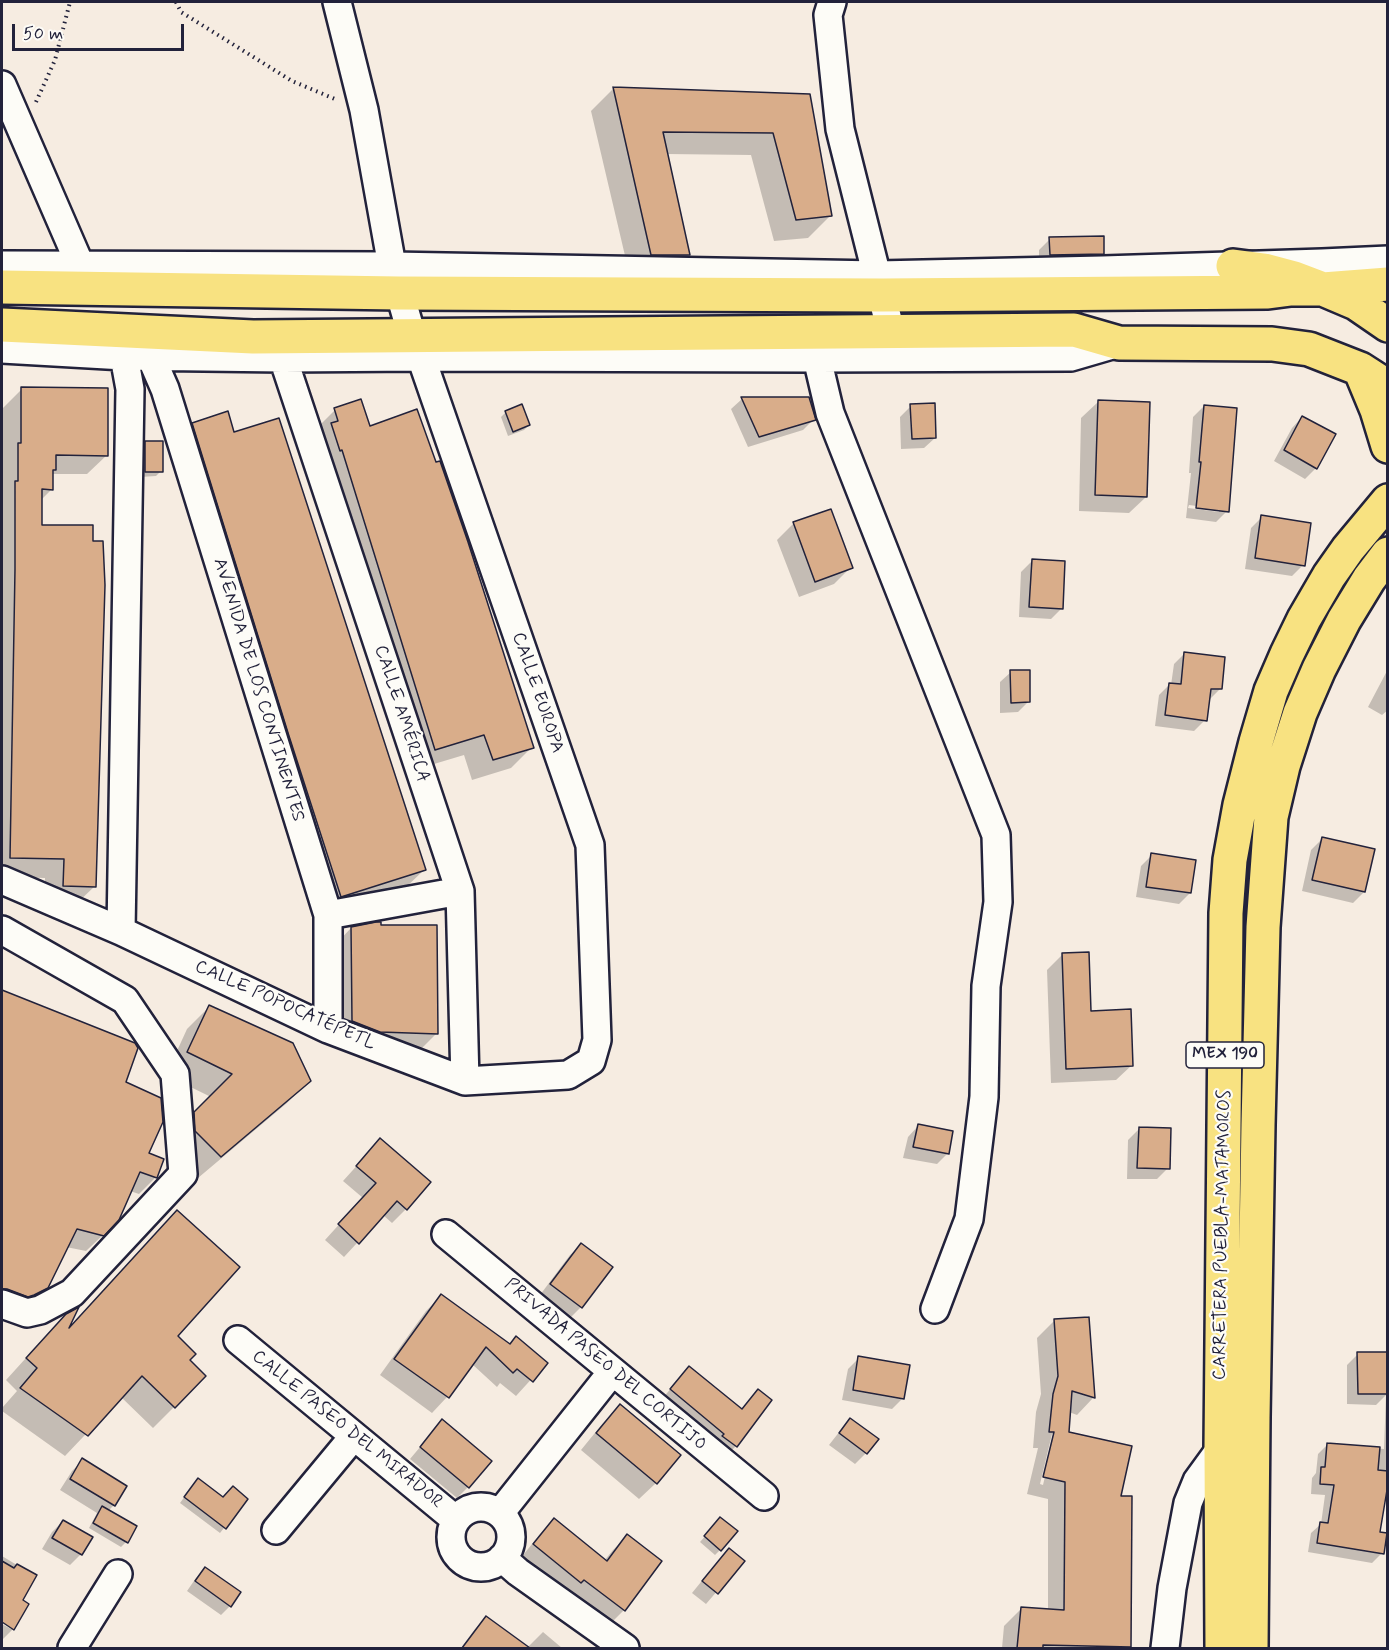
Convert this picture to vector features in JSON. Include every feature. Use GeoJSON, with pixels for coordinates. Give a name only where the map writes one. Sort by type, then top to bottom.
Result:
{"type":"FeatureCollection","features":[{"type":"Feature","properties":{"kind":"main road"},"geometry":{"type":"LineString","coordinates":[[1233,266],[1294,278],[1323,289],[1356,303],[1388,325]]}},
{"type":"Feature","properties":{"kind":"main road"},"geometry":{"type":"LineString","coordinates":[[2,287],[396,280],[1268,292],[1388,284]]}},
{"type":"Feature","properties":{"kind":"main road"},"geometry":{"type":"LineString","coordinates":[[2,325],[416,346],[891,332],[1074,330],[1119,343],[1272,344],[1309,349],[1360,369],[1388,387]]}},
{"type":"Feature","properties":{"kind":"main road"},"geometry":{"type":"LineString","coordinates":[[1360,369],[1377,410],[1388,446]]}},
{"type":"Feature","properties":{"kind":"main road","name":"CARRETERA PUEBLA-MATAMOROS"},"geometry":{"type":"LineString","coordinates":[[1222,1648],[1221,1448],[1226,913],[1230,860],[1242,795],[1271,691],[1304,619],[1329,576],[1378,511],[1388,481]]}},
{"type":"Feature","properties":{"kind":"main road","name":"CARRETERA PUEBLA-MATAMOROS"},"geometry":{"type":"LineString","coordinates":[[1251,1648],[1253,1417],[1263,927],[1271,817],[1283,766],[1300,713],[1319,669],[1344,620],[1369,579],[1388,554]]}},
{"type":"Feature","properties":{"kind":"street","name":"CALLE EUROPA"},"geometry":{"type":"LineString","coordinates":[[337,2],[364,110],[396,280],[416,346],[590,845],[597,1040]]}},
{"type":"Feature","properties":{"kind":"street"},"geometry":{"type":"LineString","coordinates":[[832,2],[828,15],[840,129],[891,332]]}},
{"type":"Feature","properties":{"kind":"street"},"geometry":{"type":"LineString","coordinates":[[2,86],[81,267]]}},
{"type":"Feature","properties":{"kind":"street"},"geometry":{"type":"LineString","coordinates":[[880,285],[1388,260]]}},
{"type":"Feature","properties":{"kind":"street"},"geometry":{"type":"LineString","coordinates":[[2,265],[396,280]]}},
{"type":"Feature","properties":{"kind":"street"},"geometry":{"type":"LineString","coordinates":[[2,349],[151,357],[283,358],[416,346],[817,358],[1071,357],[1119,343]]}},
{"type":"Feature","properties":{"kind":"street"},"geometry":{"type":"LineString","coordinates":[[121,931],[130,390],[124,356]]}},
{"type":"Feature","properties":{"kind":"street","name":"AVENIDA DE LOS CONTINENTES"},"geometry":{"type":"LineString","coordinates":[[151,357],[165,389],[328,915],[328,1029]]}},
{"type":"Feature","properties":{"kind":"street","name":"CALLE AMÉRICA"},"geometry":{"type":"LineString","coordinates":[[283,358],[459,891],[465,1081]]}},
{"type":"Feature","properties":{"kind":"street"},"geometry":{"type":"LineString","coordinates":[[817,358],[830,413],[996,835],[998,902],[986,986],[984,1097],[969,1219],[935,1310]]}},
{"type":"Feature","properties":{"kind":"street","name":"CALLE POPOCATÉPETL"},"geometry":{"type":"LineString","coordinates":[[2,880],[121,931],[328,1029],[465,1081],[568,1075],[591,1061],[597,1040]]}},
{"type":"Feature","properties":{"kind":"street"},"geometry":{"type":"LineString","coordinates":[[328,915],[459,891]]}},
{"type":"Feature","properties":{"kind":"street"},"geometry":{"type":"LineString","coordinates":[[2,930],[125,1000],[175,1074],[183,1174],[72,1293],[40,1310],[27,1313],[2,1304]]}},
{"type":"Feature","properties":{"kind":"street","name":"PRIVADA PASEO DEL CORTIJO"},"geometry":{"type":"LineString","coordinates":[[446,1234],[764,1496]]}},
{"type":"Feature","properties":{"kind":"street","name":"CALLE PASEO DEL MIRADOR"},"geometry":{"type":"LineString","coordinates":[[238,1340],[456,1520]]}},
{"type":"Feature","properties":{"kind":"street"},"geometry":{"type":"LineString","coordinates":[[500,1514],[612,1372]]}},
{"type":"Feature","properties":{"kind":"street"},"geometry":{"type":"LineString","coordinates":[[276,1530],[354,1436]]}},
{"type":"Feature","properties":{"kind":"street"},"geometry":{"type":"LineString","coordinates":[[1165,1648],[1172,1588],[1188,1503],[1197,1481],[1221,1448]]}},
{"type":"Feature","properties":{"kind":"street"},"geometry":{"type":"LineString","coordinates":[[476,1507],[489,1508],[500,1514],[508,1523],[511,1535],[509,1548],[502,1558],[492,1565],[480,1566],[468,1563],[458,1555],[452,1544],[451,1532],[456,1520],[465,1511],[476,1507]]}},
{"type":"Feature","properties":{"kind":"street"},"geometry":{"type":"LineString","coordinates":[[502,1558],[518,1572],[625,1648]]}},
{"type":"Feature","properties":{"kind":"street"},"geometry":{"type":"LineString","coordinates":[[72,1648],[118,1574]]}},
{"type":"Feature","properties":{"kind":"path"},"geometry":{"type":"LineString","coordinates":[[22,133],[55,60],[70,2]]}},
{"type":"Feature","properties":{"kind":"path"},"geometry":{"type":"LineString","coordinates":[[176,2],[182,12],[292,81],[364,110]]}},
{"type":"Feature","properties":{"kind":"building"},"geometry":{"type":"Polygon","coordinates":[[[613,87],[810,94],[832,216],[796,220],[773,133],[663,132],[690,255],[651,255],[613,87]]]}},
{"type":"Feature","properties":{"kind":"building"},"geometry":{"type":"Polygon","coordinates":[[[1104,236],[1104,254],[1050,255],[1049,237],[1104,236]]]}},
{"type":"Feature","properties":{"kind":"building"},"geometry":{"type":"Polygon","coordinates":[[[21,387],[108,388],[108,456],[56,455],[53,490],[42,489],[42,525],[93,525],[93,541],[103,541],[105,585],[96,887],[63,886],[64,859],[10,858],[15,481],[18,481],[18,443],[21,443],[21,387]]]}},
{"type":"Feature","properties":{"kind":"building"},"geometry":{"type":"Polygon","coordinates":[[[741,397],[809,397],[816,420],[759,437],[741,397]]]}},
{"type":"Feature","properties":{"kind":"building"},"geometry":{"type":"Polygon","coordinates":[[[361,399],[370,426],[417,409],[436,462],[440,461],[468,542],[534,748],[493,760],[484,735],[435,750],[342,450],[340,451],[331,423],[338,421],[334,408],[361,399]]]}},
{"type":"Feature","properties":{"kind":"building"},"geometry":{"type":"Polygon","coordinates":[[[1098,400],[1150,402],[1147,497],[1095,495],[1098,400]]]}},
{"type":"Feature","properties":{"kind":"building"},"geometry":{"type":"Polygon","coordinates":[[[935,403],[936,438],[912,439],[910,404],[935,403]]]}},
{"type":"Feature","properties":{"kind":"building"},"geometry":{"type":"Polygon","coordinates":[[[522,404],[530,425],[513,432],[505,411],[522,404]]]}},
{"type":"Feature","properties":{"kind":"building"},"geometry":{"type":"Polygon","coordinates":[[[1204,405],[1237,408],[1229,512],[1196,508],[1204,405]]]}},
{"type":"Feature","properties":{"kind":"building"},"geometry":{"type":"Polygon","coordinates":[[[228,411],[234,432],[279,418],[426,870],[341,897],[192,423],[228,411]]]}},
{"type":"Feature","properties":{"kind":"building"},"geometry":{"type":"Polygon","coordinates":[[[1302,416],[1336,434],[1317,469],[1284,450],[1302,416]]]}},
{"type":"Feature","properties":{"kind":"building"},"geometry":{"type":"Polygon","coordinates":[[[145,441],[163,441],[163,472],[145,472],[145,441]]]}},
{"type":"Feature","properties":{"kind":"building"},"geometry":{"type":"Polygon","coordinates":[[[831,509],[853,568],[815,582],[793,522],[831,509]]]}},
{"type":"Feature","properties":{"kind":"building"},"geometry":{"type":"Polygon","coordinates":[[[1261,515],[1311,523],[1305,566],[1255,558],[1261,515]]]}},
{"type":"Feature","properties":{"kind":"building"},"geometry":{"type":"Polygon","coordinates":[[[1032,559],[1065,561],[1063,609],[1029,607],[1032,559]]]}},
{"type":"Feature","properties":{"kind":"building"},"geometry":{"type":"Polygon","coordinates":[[[1184,652],[1225,657],[1222,689],[1211,689],[1207,721],[1165,715],[1169,683],[1181,684],[1184,652]]]}},
{"type":"Feature","properties":{"kind":"building"},"geometry":{"type":"Polygon","coordinates":[[[1010,670],[1030,670],[1030,702],[1011,703],[1010,670]]]}},
{"type":"Feature","properties":{"kind":"building"},"geometry":{"type":"Polygon","coordinates":[[[1322,837],[1375,849],[1365,892],[1312,880],[1322,837]]]}},
{"type":"Feature","properties":{"kind":"building"},"geometry":{"type":"Polygon","coordinates":[[[1151,853],[1196,860],[1191,893],[1146,887],[1151,853]]]}},
{"type":"Feature","properties":{"kind":"building"},"geometry":{"type":"Polygon","coordinates":[[[381,922],[381,925],[437,925],[438,1034],[380,1032],[352,1021],[351,927],[381,922]]]}},
{"type":"Feature","properties":{"kind":"building"},"geometry":{"type":"Polygon","coordinates":[[[1089,952],[1091,1011],[1131,1009],[1133,1066],[1066,1069],[1062,953],[1089,952]]]}},
{"type":"Feature","properties":{"kind":"building"},"geometry":{"type":"Polygon","coordinates":[[[2,990],[135,1043],[138,1048],[126,1082],[161,1098],[163,1122],[149,1153],[164,1159],[157,1178],[140,1172],[119,1220],[104,1236],[77,1229],[48,1288],[28,1297],[2,1289],[2,990]]]}},
{"type":"Feature","properties":{"kind":"building"},"geometry":{"type":"Polygon","coordinates":[[[209,1005],[293,1043],[311,1081],[221,1157],[195,1131],[194,1112],[232,1074],[187,1052],[209,1005]]]}},
{"type":"Feature","properties":{"kind":"building"},"geometry":{"type":"Polygon","coordinates":[[[918,1124],[953,1131],[949,1154],[913,1147],[918,1124]]]}},
{"type":"Feature","properties":{"kind":"building"},"geometry":{"type":"Polygon","coordinates":[[[1139,1127],[1171,1128],[1170,1169],[1137,1168],[1139,1127]]]}},
{"type":"Feature","properties":{"kind":"building"},"geometry":{"type":"Polygon","coordinates":[[[380,1138],[431,1182],[407,1210],[397,1201],[359,1244],[338,1224],[376,1183],[356,1166],[380,1138]]]}},
{"type":"Feature","properties":{"kind":"building"},"geometry":{"type":"Polygon","coordinates":[[[177,1210],[240,1267],[178,1336],[196,1354],[190,1360],[206,1376],[175,1408],[142,1376],[88,1436],[20,1388],[37,1368],[26,1358],[66,1314],[79,1307],[69,1328],[177,1210]]]}},
{"type":"Feature","properties":{"kind":"building"},"geometry":{"type":"Polygon","coordinates":[[[581,1243],[613,1267],[582,1308],[550,1284],[581,1243]]]}},
{"type":"Feature","properties":{"kind":"building"},"geometry":{"type":"Polygon","coordinates":[[[441,1294],[510,1344],[516,1336],[548,1363],[533,1382],[517,1369],[513,1373],[486,1347],[449,1398],[394,1359],[441,1294]]]}},
{"type":"Feature","properties":{"kind":"building"},"geometry":{"type":"Polygon","coordinates":[[[1089,1317],[1095,1398],[1072,1391],[1069,1432],[1132,1446],[1121,1496],[1132,1496],[1131,1647],[1043,1645],[1043,1648],[1017,1648],[1021,1607],[1064,1610],[1065,1482],[1043,1477],[1054,1432],[1049,1432],[1053,1394],[1058,1376],[1054,1319],[1089,1317]]]}},
{"type":"Feature","properties":{"kind":"building"},"geometry":{"type":"Polygon","coordinates":[[[1357,1352],[1388,1352],[1388,1394],[1358,1394],[1357,1352]]]}},
{"type":"Feature","properties":{"kind":"building"},"geometry":{"type":"Polygon","coordinates":[[[858,1356],[910,1365],[904,1399],[853,1390],[858,1356]]]}},
{"type":"Feature","properties":{"kind":"building"},"geometry":{"type":"Polygon","coordinates":[[[689,1366],[742,1409],[758,1389],[772,1400],[737,1447],[670,1389],[689,1366]]]}},
{"type":"Feature","properties":{"kind":"building"},"geometry":{"type":"Polygon","coordinates":[[[620,1404],[681,1455],[657,1484],[596,1433],[620,1404]]]}},
{"type":"Feature","properties":{"kind":"building"},"geometry":{"type":"Polygon","coordinates":[[[850,1418],[879,1439],[867,1454],[839,1433],[850,1418]]]}},
{"type":"Feature","properties":{"kind":"building"},"geometry":{"type":"Polygon","coordinates":[[[442,1419],[492,1461],[469,1488],[420,1447],[442,1419]]]}},
{"type":"Feature","properties":{"kind":"building"},"geometry":{"type":"Polygon","coordinates":[[[1327,1443],[1380,1447],[1378,1470],[1388,1471],[1380,1532],[1387,1533],[1384,1554],[1317,1543],[1320,1522],[1328,1523],[1334,1485],[1320,1484],[1321,1467],[1325,1467],[1327,1443]]]}},
{"type":"Feature","properties":{"kind":"building"},"geometry":{"type":"Polygon","coordinates":[[[82,1458],[127,1486],[115,1506],[70,1479],[82,1458]]]}},
{"type":"Feature","properties":{"kind":"building"},"geometry":{"type":"Polygon","coordinates":[[[198,1478],[223,1497],[233,1486],[248,1499],[226,1529],[184,1497],[198,1478]]]}},
{"type":"Feature","properties":{"kind":"building"},"geometry":{"type":"Polygon","coordinates":[[[102,1506],[137,1526],[128,1543],[93,1523],[102,1506]]]}},
{"type":"Feature","properties":{"kind":"building"},"geometry":{"type":"Polygon","coordinates":[[[720,1517],[738,1531],[721,1551],[704,1536],[720,1517]]]}},
{"type":"Feature","properties":{"kind":"building"},"geometry":{"type":"Polygon","coordinates":[[[554,1518],[607,1561],[627,1534],[662,1561],[625,1611],[584,1580],[581,1583],[533,1544],[554,1518]]]}},
{"type":"Feature","properties":{"kind":"building"},"geometry":{"type":"Polygon","coordinates":[[[63,1520],[93,1537],[82,1555],[52,1538],[63,1520]]]}},
{"type":"Feature","properties":{"kind":"building"},"geometry":{"type":"Polygon","coordinates":[[[729,1548],[745,1561],[718,1594],[702,1581],[729,1548]]]}},
{"type":"Feature","properties":{"kind":"building"},"geometry":{"type":"Polygon","coordinates":[[[2,1561],[14,1568],[17,1564],[37,1575],[23,1600],[29,1604],[14,1630],[2,1622],[2,1561]]]}},
{"type":"Feature","properties":{"kind":"building"},"geometry":{"type":"Polygon","coordinates":[[[205,1567],[241,1592],[231,1607],[195,1581],[205,1567]]]}},
{"type":"Feature","properties":{"kind":"building"},"geometry":{"type":"Polygon","coordinates":[[[486,1616],[530,1648],[462,1648],[486,1616]]]}}]}
